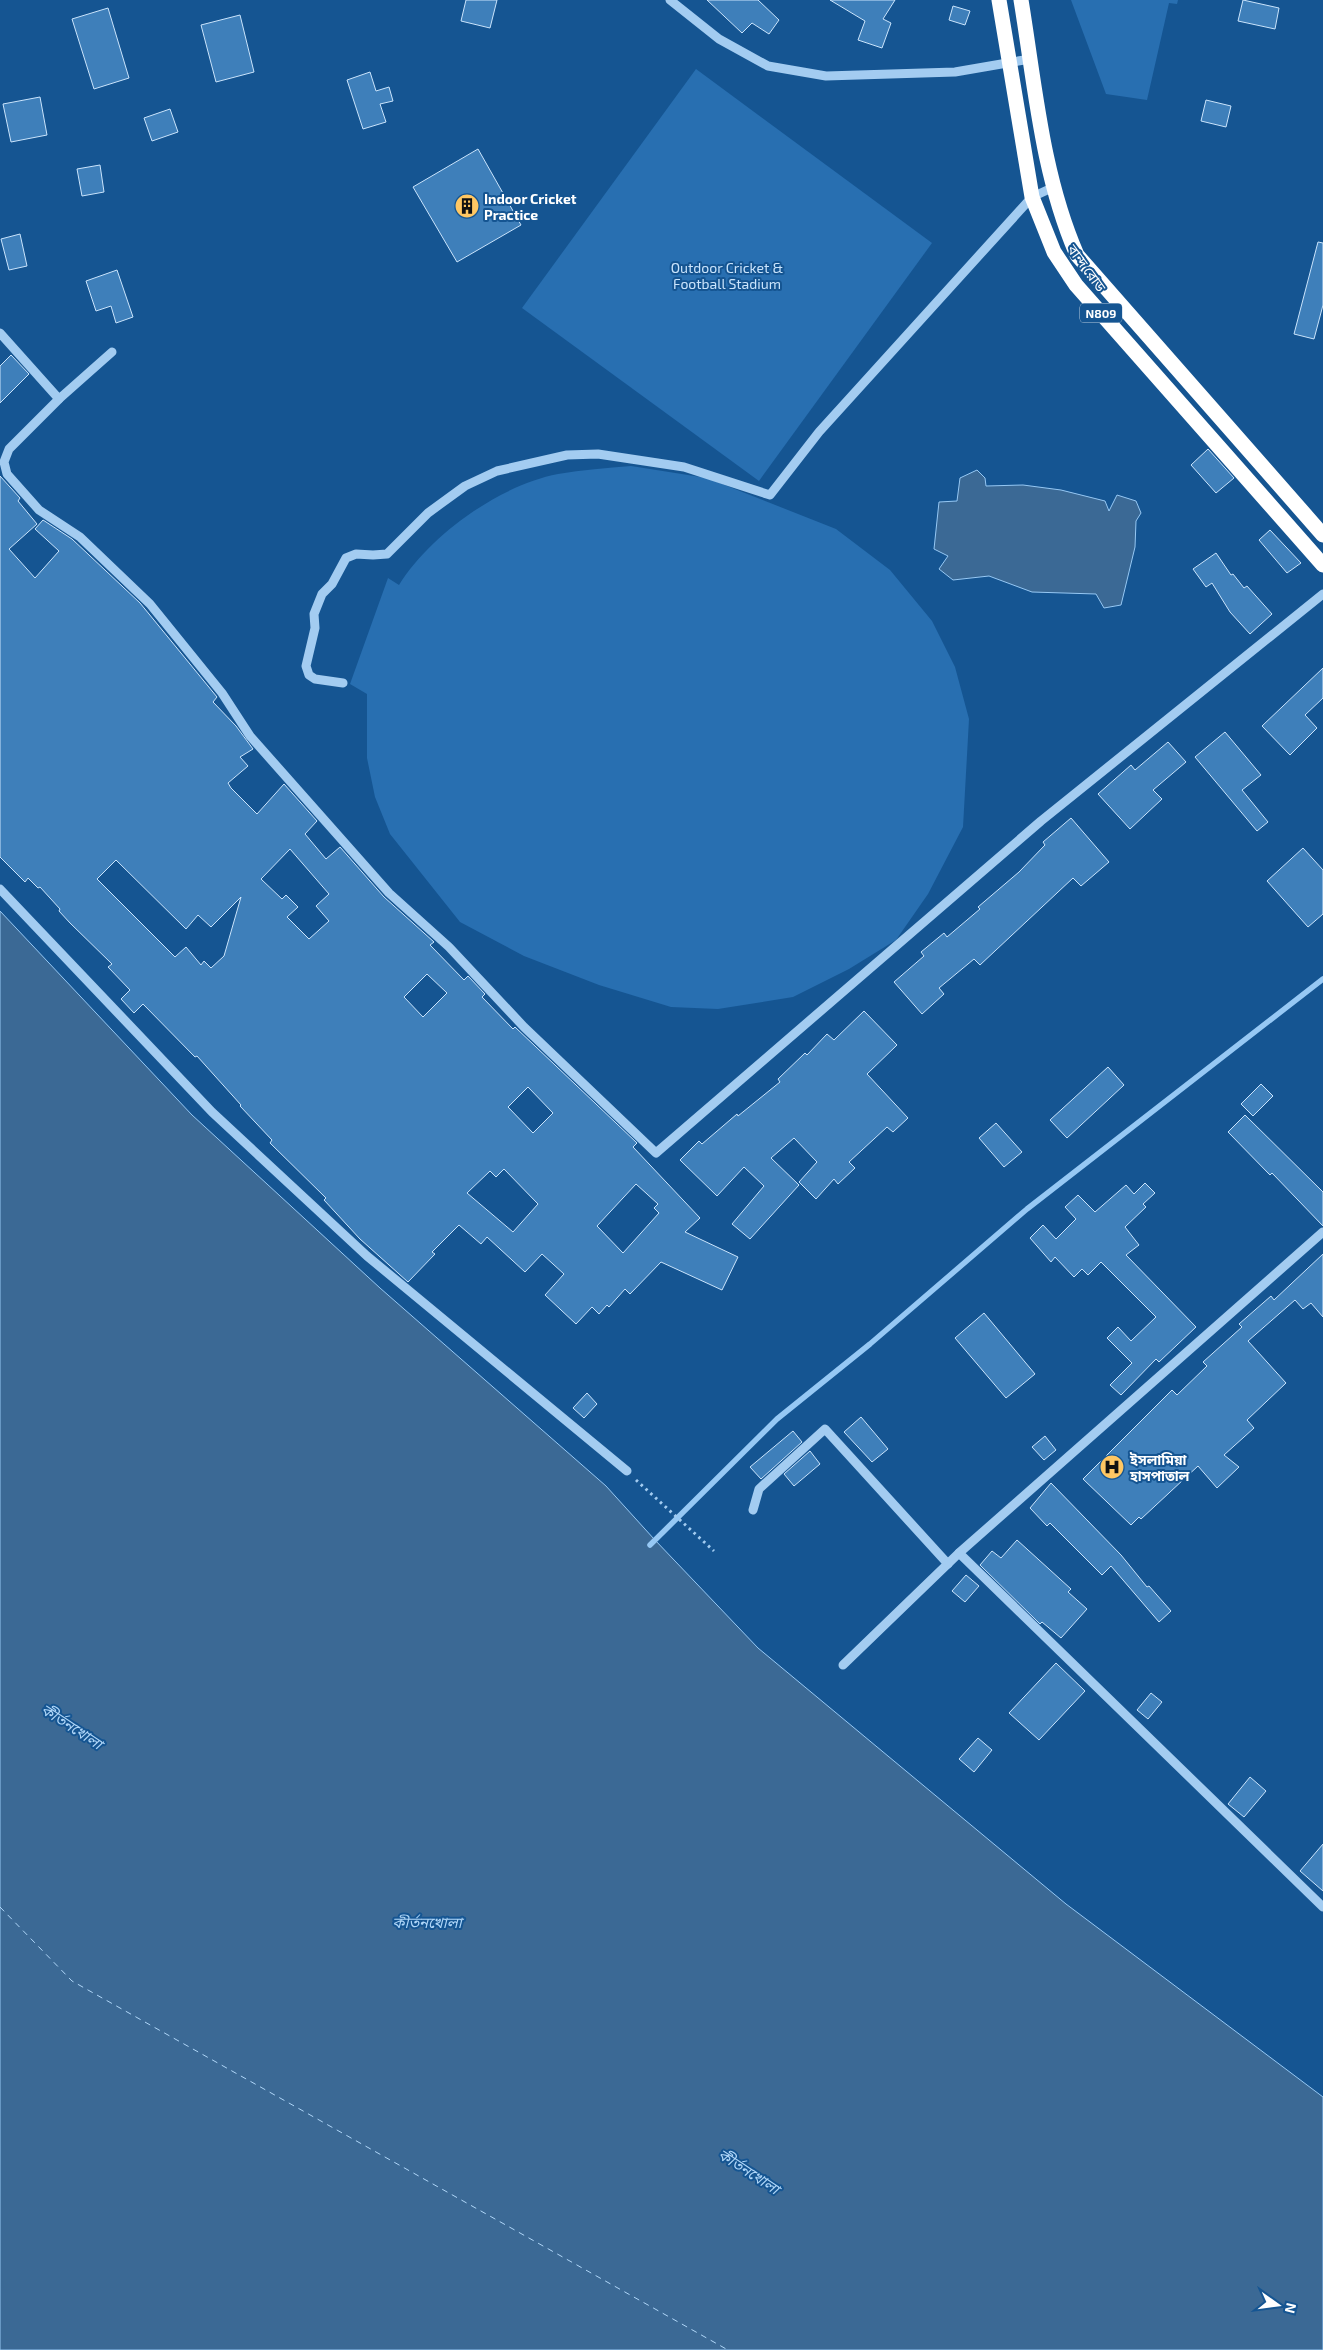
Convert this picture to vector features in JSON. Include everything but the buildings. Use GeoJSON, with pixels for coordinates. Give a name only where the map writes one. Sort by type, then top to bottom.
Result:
{"type":"FeatureCollection","features":[{"type":"Feature","properties":{"kind":"highway","name":"বান্দ রোড"},"geometry":{"type":"LineString","coordinates":[[999,0],[1032,197],[1054,252],[1076,285],[1323,564]]}},
{"type":"Feature","properties":{"kind":"highway","name":"বান্দ রোড"},"geometry":{"type":"LineString","coordinates":[[1021,0],[1054,187],[1063,224],[1077,255],[1323,535]]}},
{"type":"Feature","properties":{"kind":"street"},"geometry":{"type":"LineString","coordinates":[[670,0],[719,39],[768,66],[835,76],[955,72],[1030,59]]}},
{"type":"Feature","properties":{"kind":"street"},"geometry":{"type":"LineString","coordinates":[[343,683],[315,679],[310,675],[306,666],[314,628],[314,614],[322,594],[332,584],[346,558],[356,554],[373,556],[387,554],[428,513],[465,486],[489,475],[528,463],[568,455],[598,454],[684,467],[770,495],[819,432],[1032,197],[1054,187]]}},
{"type":"Feature","properties":{"kind":"street"},"geometry":{"type":"LineString","coordinates":[[0,333],[59,398]]}},
{"type":"Feature","properties":{"kind":"street"},"geometry":{"type":"LineString","coordinates":[[112,352],[59,398],[9,449],[4,462],[7,474],[40,510],[80,537],[150,604],[222,693],[250,736],[389,893],[449,947],[524,1027],[656,1153],[1041,822],[1323,594]]}},
{"type":"Feature","properties":{"kind":"street"},"geometry":{"type":"LineString","coordinates":[[0,889],[212,1112],[366,1256],[627,1471]]}},
{"type":"Feature","properties":{"kind":"street"},"geometry":{"type":"LineString","coordinates":[[843,1665],[959,1553],[1323,1232]]}},
{"type":"Feature","properties":{"kind":"street"},"geometry":{"type":"LineString","coordinates":[[753,1510],[759,1489],[825,1430],[948,1564]]}},
{"type":"Feature","properties":{"kind":"street"},"geometry":{"type":"LineString","coordinates":[[959,1553],[1323,1907]]}},
{"type":"Feature","properties":{"kind":"path"},"geometry":{"type":"LineString","coordinates":[[627,1471],[714,1551]]}},
{"type":"Feature","properties":{"kind":"green space"},"geometry":{"type":"Polygon","coordinates":[[[1071,0],[1178,0],[1177,4],[1169,3],[1147,100],[1106,94],[1071,0]]]}},
{"type":"Feature","properties":{"kind":"green space","name":"Outdoor Cricket & Football Stadium"},"geometry":{"type":"Polygon","coordinates":[[[696,69],[932,243],[759,481],[522,308],[696,69]]]}},
{"type":"Feature","properties":{"kind":"green space"},"geometry":{"type":"Polygon","coordinates":[[[631,466],[707,478],[836,529],[890,570],[932,621],[955,667],[969,719],[963,827],[928,894],[896,940],[849,969],[793,997],[718,1009],[671,1007],[599,985],[524,956],[460,922],[390,834],[375,797],[367,758],[367,694],[350,684],[388,578],[399,585],[412,566],[448,531],[468,515],[513,489],[558,474],[631,466]]]}},
{"type":"Feature","properties":{"kind":"water"},"geometry":{"type":"Polygon","coordinates":[[[977,470],[985,478],[986,486],[1023,485],[1061,490],[1105,501],[1109,511],[1117,495],[1136,501],[1141,513],[1136,521],[1135,547],[1121,605],[1104,608],[1096,594],[1032,592],[989,576],[953,580],[939,569],[948,556],[934,549],[939,502],[957,501],[960,478],[977,470]]]}},
{"type":"Feature","properties":{"kind":"water","name":"কীর্তনখোলা"},"geometry":{"type":"Polygon","coordinates":[[[0,911],[192,1115],[380,1288],[606,1486],[758,1648],[1066,1904],[1323,2097],[1323,2350],[0,2350],[0,911]]]}},
{"type":"Feature","properties":{"kind":"waterway"},"geometry":{"type":"LineString","coordinates":[[650,1545],[777,1419],[870,1344],[1027,1209],[1323,979]]}},
{"type":"Feature","properties":{"kind":"ferry route"},"geometry":{"type":"LineString","coordinates":[[0,1907],[72,1981],[728,2350]]}},
{"type":"Feature","properties":{"kind":"place","name":"Indoor Cricket Practice"},"geometry":{"type":"Point","coordinates":[467,206]}},
{"type":"Feature","properties":{"kind":"place","name":"ইসলামিয়া হাসপাতাল"},"geometry":{"type":"Point","coordinates":[1112,1467]}}]}
